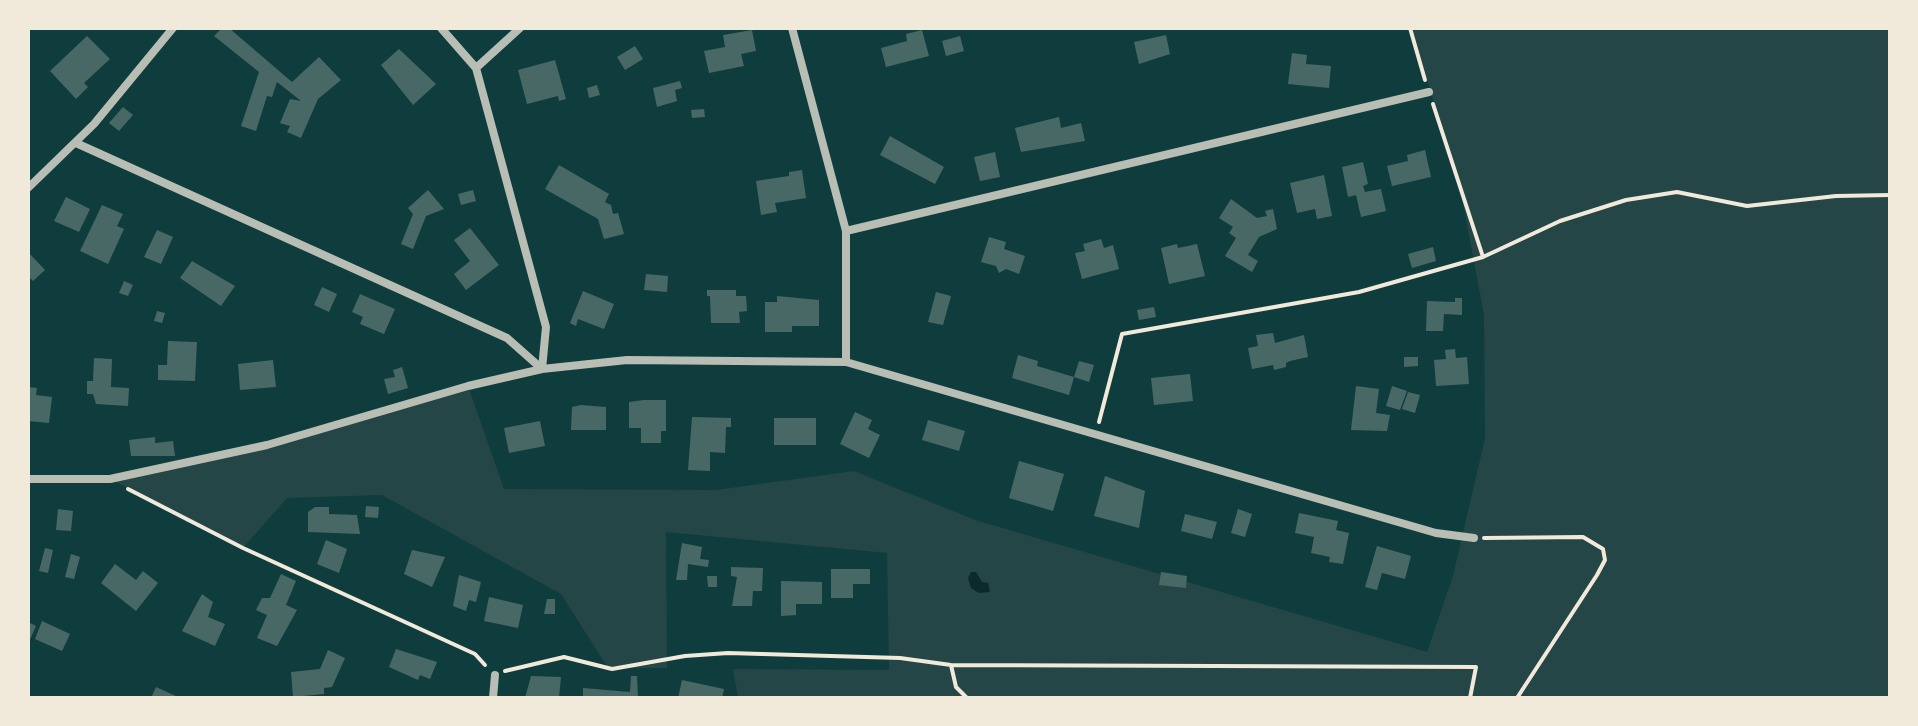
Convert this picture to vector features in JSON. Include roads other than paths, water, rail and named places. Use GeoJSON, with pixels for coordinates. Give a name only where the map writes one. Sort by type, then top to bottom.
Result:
{"type":"FeatureCollection","features":[{"type":"Feature","properties":{"kind":"street"},"geometry":{"type":"LineString","coordinates":[[28,188],[76,143],[173,28]]}},
{"type":"Feature","properties":{"kind":"street"},"geometry":{"type":"LineString","coordinates":[[441,28],[476,68],[546,327],[542,369]]}},
{"type":"Feature","properties":{"kind":"street"},"geometry":{"type":"LineString","coordinates":[[476,68],[520,28]]}},
{"type":"Feature","properties":{"kind":"street"},"geometry":{"type":"LineString","coordinates":[[792,28],[846,231],[846,362]]}},
{"type":"Feature","properties":{"kind":"street"},"geometry":{"type":"LineString","coordinates":[[846,231],[1429,92]]}},
{"type":"Feature","properties":{"kind":"street"},"geometry":{"type":"LineString","coordinates":[[76,143],[507,338],[542,369]]}},
{"type":"Feature","properties":{"kind":"street"},"geometry":{"type":"LineString","coordinates":[[28,479],[110,479],[267,445],[468,386],[542,369],[627,360],[846,362],[1436,533],[1474,538]]}},
{"type":"Feature","properties":{"kind":"street"},"geometry":{"type":"LineString","coordinates":[[493,698],[495,675]]}}]}
